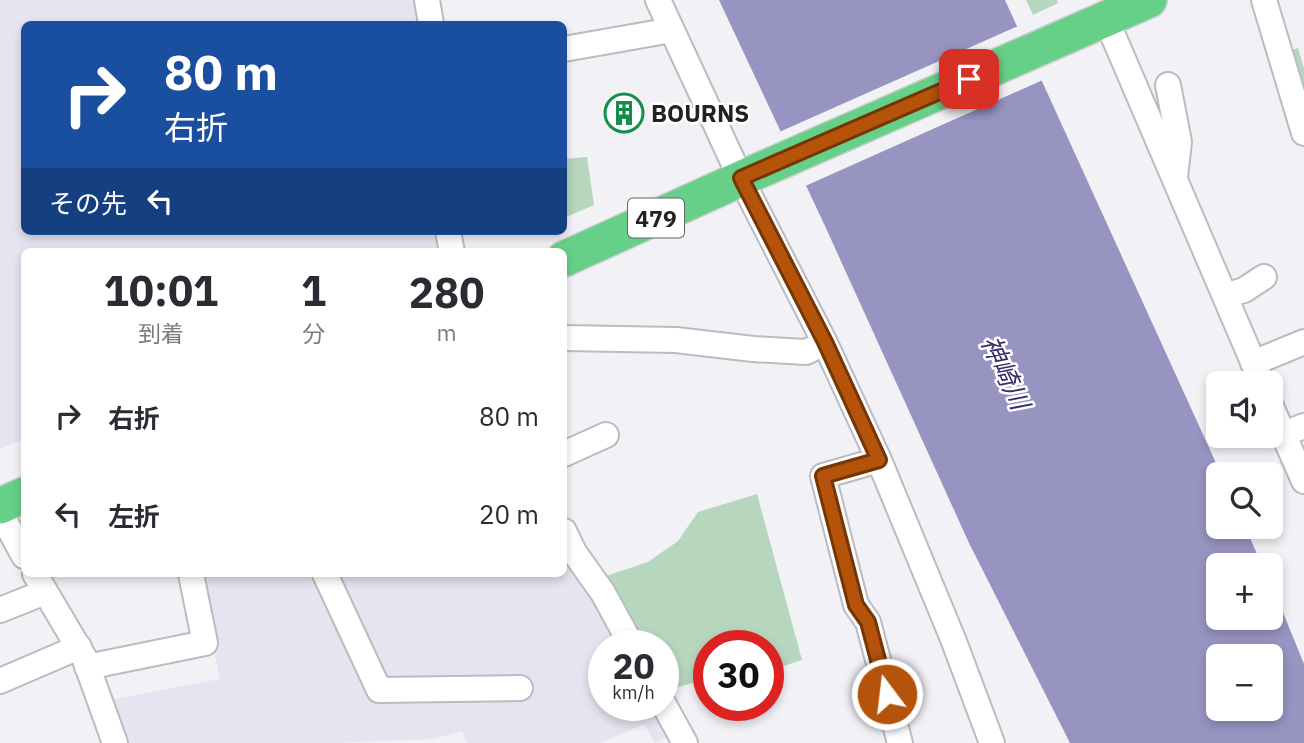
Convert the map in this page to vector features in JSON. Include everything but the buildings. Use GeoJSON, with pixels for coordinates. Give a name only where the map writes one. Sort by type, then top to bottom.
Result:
{"type":"FeatureCollection","features":[{"type":"Feature","properties":{"kind":"highway","name":"479"},"geometry":{"type":"LineString","coordinates":[[567,258],[1117,14]]}},
{"type":"Feature","properties":{"kind":"highway"},"geometry":{"type":"LineString","coordinates":[[0,506],[21,496]]}},
{"type":"Feature","properties":{"kind":"street"},"geometry":{"type":"LineString","coordinates":[[659,0],[825,342],[879,460],[953,639],[992,743]]}},
{"type":"Feature","properties":{"kind":"street"},"geometry":{"type":"LineString","coordinates":[[1264,0],[1304,133]]}},
{"type":"Feature","properties":{"kind":"street"},"geometry":{"type":"LineString","coordinates":[[1117,14],[1175,177],[1256,371]]}},
{"type":"Feature","properties":{"kind":"street"},"geometry":{"type":"LineString","coordinates":[[567,48],[672,30]]}},
{"type":"Feature","properties":{"kind":"street"},"geometry":{"type":"LineString","coordinates":[[1168,85],[1179,142],[1175,177]]}},
{"type":"Feature","properties":{"kind":"street"},"geometry":{"type":"LineString","coordinates":[[1225,296],[1244,290],[1264,277]]}},
{"type":"Feature","properties":{"kind":"street"},"geometry":{"type":"LineString","coordinates":[[567,338],[676,340],[806,352],[825,342]]}},
{"type":"Feature","properties":{"kind":"street"},"geometry":{"type":"LineString","coordinates":[[1260,371],[1304,342]]}},
{"type":"Feature","properties":{"kind":"street"},"geometry":{"type":"LineString","coordinates":[[1294,430],[1304,481]]}},
{"type":"Feature","properties":{"kind":"street"},"geometry":{"type":"LineString","coordinates":[[567,453],[606,435]]}},
{"type":"Feature","properties":{"kind":"street"},"geometry":{"type":"LineString","coordinates":[[879,460],[823,476],[856,605],[868,622],[900,743]]}},
{"type":"Feature","properties":{"kind":"street"},"geometry":{"type":"LineString","coordinates":[[0,512],[21,550]]}},
{"type":"Feature","properties":{"kind":"street"},"geometry":{"type":"LineString","coordinates":[[567,537],[623,630]]}},
{"type":"Feature","properties":{"kind":"street"},"geometry":{"type":"LineString","coordinates":[[0,681],[83,657],[205,643],[192,577]]}},
{"type":"Feature","properties":{"kind":"street"},"geometry":{"type":"LineString","coordinates":[[326,577],[379,690],[520,688]]}},
{"type":"Feature","properties":{"kind":"street"},"geometry":{"type":"LineString","coordinates":[[0,610],[40,583],[83,657],[115,743]]}},
{"type":"Feature","properties":{"kind":"street"},"geometry":{"type":"LineString","coordinates":[[673,721],[685,743]]}},
{"type":"Feature","properties":{"kind":"shaded area"},"geometry":{"type":"Polygon","coordinates":[[[0,0],[420,0],[424,21],[21,21],[21,235],[442,235],[443,248],[21,248],[21,440],[0,449],[0,0]]]}},
{"type":"Feature","properties":{"kind":"shaded area"},"geometry":{"type":"Polygon","coordinates":[[[567,544],[614,630],[588,630],[588,721],[665,721],[672,735],[655,743],[644,724],[600,743],[467,743],[462,731],[432,739],[334,743],[121,743],[104,701],[220,679],[200,577],[567,577],[567,544]]]}},
{"type":"Feature","properties":{"kind":"green space"},"geometry":{"type":"Polygon","coordinates":[[[1026,0],[1057,0],[1058,3],[1033,15],[1026,0]]]}},
{"type":"Feature","properties":{"kind":"green space"},"geometry":{"type":"Polygon","coordinates":[[[1298,48],[1304,68],[1304,110],[1287,51],[1298,48]]]}},
{"type":"Feature","properties":{"kind":"green space"},"geometry":{"type":"Polygon","coordinates":[[[587,157],[594,205],[567,217],[567,159],[587,157]]]}},
{"type":"Feature","properties":{"kind":"green space"},"geometry":{"type":"Polygon","coordinates":[[[757,494],[802,660],[784,666],[784,630],[693,630],[693,683],[679,687],[679,630],[634,630],[603,577],[648,562],[678,541],[698,512],[757,494]]]}},
{"type":"Feature","properties":{"kind":"water","name":"神崎川"},"geometry":{"type":"Polygon","coordinates":[[[719,0],[1005,0],[1206,441],[1206,448],[1209,448],[1216,462],[1206,462],[1206,539],[1250,539],[1257,553],[1206,553],[1206,630],[1283,630],[1283,612],[1304,664],[1304,743],[1070,743],[969,543],[719,0]]]}},
{"type":"Feature","properties":{"kind":"pier"},"geometry":{"type":"Polygon","coordinates":[[[1020,25],[1045,79],[803,187],[777,133],[1020,25]]]}},
{"type":"Feature","properties":{"kind":"place","name":"BOURNS"},"geometry":{"type":"Point","coordinates":[624,113]}},
{"type":"Feature","properties":{"kind":"route"},"geometry":{"type":"LineString","coordinates":[[887,694],[868,622],[856,605],[823,476],[879,460],[825,342],[741,178],[969,79]]}}]}
